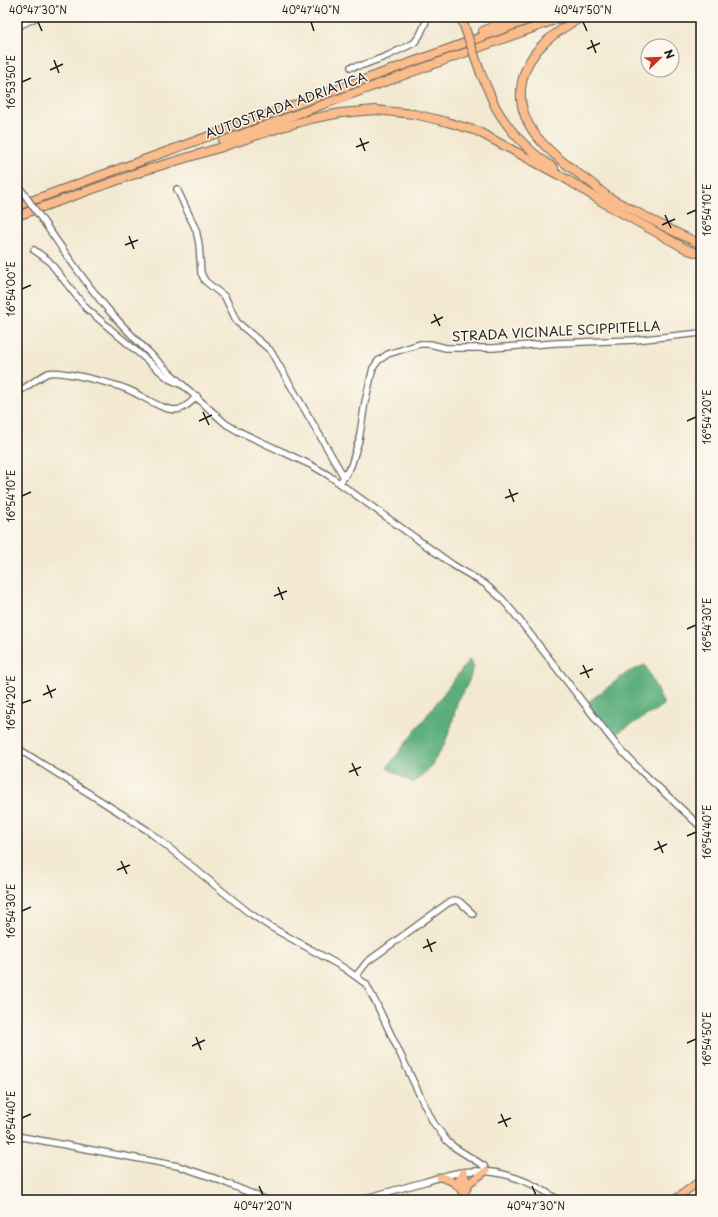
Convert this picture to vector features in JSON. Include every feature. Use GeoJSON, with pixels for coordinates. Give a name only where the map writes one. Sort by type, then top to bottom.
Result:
{"type":"FeatureCollection","features":[{"type":"Feature","properties":{"kind":"highway"},"geometry":{"type":"LineString","coordinates":[[461,17],[481,74],[496,108],[507,125],[533,152],[609,206]]}},
{"type":"Feature","properties":{"kind":"highway"},"geometry":{"type":"LineString","coordinates":[[390,69],[503,22],[511,17]]}},
{"type":"Feature","properties":{"kind":"highway","name":"AUTOSTRADA ADRIATICA"},"geometry":{"type":"LineString","coordinates":[[17,206],[536,17]]}},
{"type":"Feature","properties":{"kind":"highway","name":"AUTOSTRADA ADRIATICA"},"geometry":{"type":"LineString","coordinates":[[17,216],[563,17]]}},
{"type":"Feature","properties":{"kind":"highway"},"geometry":{"type":"LineString","coordinates":[[582,17],[552,36],[530,59],[523,77],[521,100],[529,124],[540,141],[570,168],[588,180],[606,195]]}},
{"type":"Feature","properties":{"kind":"highway"},"geometry":{"type":"LineString","coordinates":[[136,173],[302,122],[341,113],[375,110],[414,114],[477,131],[568,180],[609,206],[688,250],[701,254]]}},
{"type":"Feature","properties":{"kind":"highway"},"geometry":{"type":"LineString","coordinates":[[570,178],[701,244]]}},
{"type":"Feature","properties":{"kind":"main road"},"geometry":{"type":"LineString","coordinates":[[464,1190],[469,1183],[486,1171]]}},
{"type":"Feature","properties":{"kind":"main road"},"geometry":{"type":"LineString","coordinates":[[463,1172],[459,1180],[464,1190],[466,1199]]}},
{"type":"Feature","properties":{"kind":"main road"},"geometry":{"type":"LineString","coordinates":[[440,1177],[454,1182],[464,1190]]}},
{"type":"Feature","properties":{"kind":"main road"},"geometry":{"type":"LineString","coordinates":[[674,1200],[701,1180]]}},
{"type":"Feature","properties":{"kind":"street"},"geometry":{"type":"LineString","coordinates":[[17,27],[37,17]]}},
{"type":"Feature","properties":{"kind":"street"},"geometry":{"type":"LineString","coordinates":[[351,67],[381,58],[414,43],[420,35],[428,17]]}},
{"type":"Feature","properties":{"kind":"street"},"geometry":{"type":"LineString","coordinates":[[17,184],[86,282],[130,334],[233,428],[312,465],[340,482],[453,565],[497,594],[513,612],[617,746],[641,771],[701,827]]}},
{"type":"Feature","properties":{"kind":"street"},"geometry":{"type":"LineString","coordinates":[[177,189],[196,230],[202,273],[205,281],[225,297],[237,322],[270,350],[344,477]]}},
{"type":"Feature","properties":{"kind":"street"},"geometry":{"type":"LineString","coordinates":[[34,250],[48,260],[86,308],[169,379],[188,388]]}},
{"type":"Feature","properties":{"kind":"street","name":"STRADA VICINALE SCIPPITELLA"},"geometry":{"type":"LineString","coordinates":[[340,482],[351,466],[359,440],[365,402],[374,368],[378,361],[388,354],[420,344],[430,344],[446,348],[504,348],[556,343],[639,340],[701,333]]}},
{"type":"Feature","properties":{"kind":"street"},"geometry":{"type":"LineString","coordinates":[[17,393],[48,373],[63,373],[129,390],[168,409],[179,410],[189,404],[197,396]]}},
{"type":"Feature","properties":{"kind":"street"},"geometry":{"type":"LineString","coordinates":[[17,748],[146,830],[225,894],[269,926],[344,968],[366,984],[437,1128],[454,1148],[484,1166],[486,1171]]}},
{"type":"Feature","properties":{"kind":"street"},"geometry":{"type":"LineString","coordinates":[[356,976],[367,962],[448,903],[456,900],[473,914]]}},
{"type":"Feature","properties":{"kind":"street"},"geometry":{"type":"LineString","coordinates":[[17,1136],[178,1166],[214,1178],[267,1200]]}},
{"type":"Feature","properties":{"kind":"street"},"geometry":{"type":"LineString","coordinates":[[359,1200],[440,1177],[463,1172],[486,1171],[523,1181],[543,1190],[558,1200]]}},
{"type":"Feature","properties":{"kind":"green space"},"geometry":{"type":"Polygon","coordinates":[[[469,660],[474,666],[468,683],[457,703],[451,727],[444,745],[429,769],[413,783],[387,768],[469,660]]]}},
{"type":"Feature","properties":{"kind":"green space"},"geometry":{"type":"Polygon","coordinates":[[[645,665],[664,705],[612,736],[587,703],[628,672],[645,665]]]}}]}
